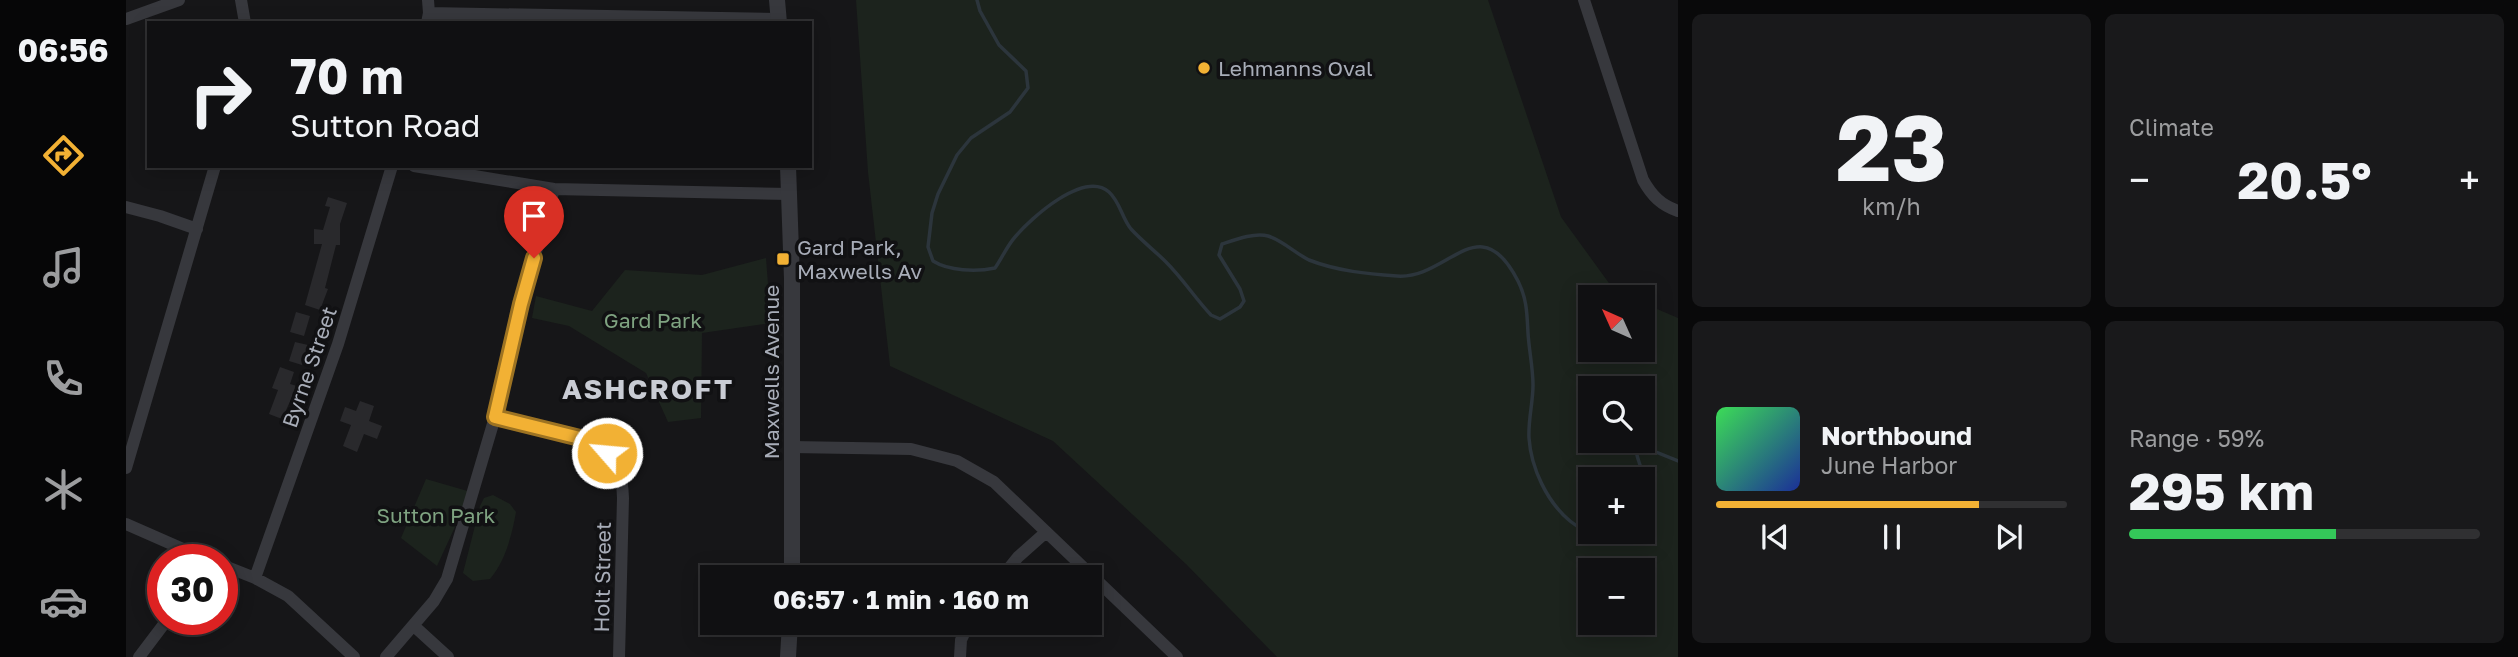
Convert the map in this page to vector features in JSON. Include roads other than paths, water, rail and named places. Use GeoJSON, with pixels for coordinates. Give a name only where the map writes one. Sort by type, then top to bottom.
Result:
{"type":"FeatureCollection","features":[{"type":"Feature","properties":{"kind":"street"},"geometry":{"type":"LineString","coordinates":[[126,19],[179,0]]}},
{"type":"Feature","properties":{"kind":"street"},"geometry":{"type":"LineString","coordinates":[[241,0],[245,21]]}},
{"type":"Feature","properties":{"kind":"street"},"geometry":{"type":"LineString","coordinates":[[428,12],[779,21],[777,0]]}},
{"type":"Feature","properties":{"kind":"street"},"geometry":{"type":"LineString","coordinates":[[1584,0],[1643,180],[1658,201],[1678,211]]}},
{"type":"Feature","properties":{"kind":"street"},"geometry":{"type":"LineString","coordinates":[[126,468],[214,168]]}},
{"type":"Feature","properties":{"kind":"street","name":"Byrne Street"},"geometry":{"type":"LineString","coordinates":[[255,578],[338,344],[391,168]]}},
{"type":"Feature","properties":{"kind":"street"},"geometry":{"type":"LineString","coordinates":[[426,168],[554,189],[789,194]]}},
{"type":"Feature","properties":{"kind":"street","name":"Maxwells Avenue"},"geometry":{"type":"LineString","coordinates":[[788,168],[792,279],[792,565]]}},
{"type":"Feature","properties":{"kind":"street"},"geometry":{"type":"LineString","coordinates":[[386,657],[434,601],[447,579],[495,417],[521,304],[554,189]]}},
{"type":"Feature","properties":{"kind":"street"},"geometry":{"type":"LineString","coordinates":[[126,207],[197,229]]}},
{"type":"Feature","properties":{"kind":"street","name":"Holt Street"},"geometry":{"type":"LineString","coordinates":[[495,417],[588,440],[607,453],[616,464],[621,475],[623,498],[620,657]]}},
{"type":"Feature","properties":{"kind":"street"},"geometry":{"type":"LineString","coordinates":[[792,447],[911,449],[957,461],[994,482],[1177,657]]}},
{"type":"Feature","properties":{"kind":"street"},"geometry":{"type":"LineString","coordinates":[[126,524],[171,544]]}},
{"type":"Feature","properties":{"kind":"street"},"geometry":{"type":"LineString","coordinates":[[1012,565],[1045,533]]}},
{"type":"Feature","properties":{"kind":"street"},"geometry":{"type":"LineString","coordinates":[[238,571],[288,596],[354,657]]}},
{"type":"Feature","properties":{"kind":"street"},"geometry":{"type":"LineString","coordinates":[[414,626],[448,657]]}},
{"type":"Feature","properties":{"kind":"street"},"geometry":{"type":"LineString","coordinates":[[139,657],[156,635]]}},
{"type":"Feature","properties":{"kind":"street"},"geometry":{"type":"LineString","coordinates":[[788,657],[789,635]]}},
{"type":"Feature","properties":{"kind":"street"},"geometry":{"type":"LineString","coordinates":[[960,657],[963,635]]}},
{"type":"Feature","properties":{"kind":"waterway"},"geometry":{"type":"LineString","coordinates":[[977,0],[980,11],[999,45],[1026,71],[1028,88],[1010,112],[971,138],[957,155],[932,213],[928,247],[933,261],[963,270],[995,268],[1012,241],[1033,219],[1059,199],[1086,187],[1098,187],[1109,192],[1131,229],[1172,268],[1211,315],[1220,319],[1240,307],[1244,301],[1240,289],[1219,255],[1222,244],[1245,237],[1268,236],[1309,260],[1330,267],[1397,276],[1432,268],[1476,247],[1490,249],[1504,259],[1518,281],[1525,300],[1533,379],[1529,425],[1533,461],[1547,494],[1562,513],[1578,526]]}},
{"type":"Feature","properties":{"kind":"waterway"},"geometry":{"type":"LineString","coordinates":[[1641,467],[1636,444],[1678,461]]}},
{"type":"Feature","properties":{"kind":"place","name":"Lehmanns Oval"},"geometry":{"type":"Point","coordinates":[1204,68]}},
{"type":"Feature","properties":{"kind":"place","name":"Gard Park, Maxwells Av"},"geometry":{"type":"Point","coordinates":[783,259]}},
{"type":"Feature","properties":{"kind":"district","name":"ASHCROFT"},"geometry":{"type":"Point","coordinates":[648,388]}},
{"type":"Feature","properties":{"kind":"park label","name":"Gard Park"},"geometry":{"type":"Point","coordinates":[653,320]}},
{"type":"Feature","properties":{"kind":"park label","name":"Sutton Park"},"geometry":{"type":"Point","coordinates":[436,515]}}]}
